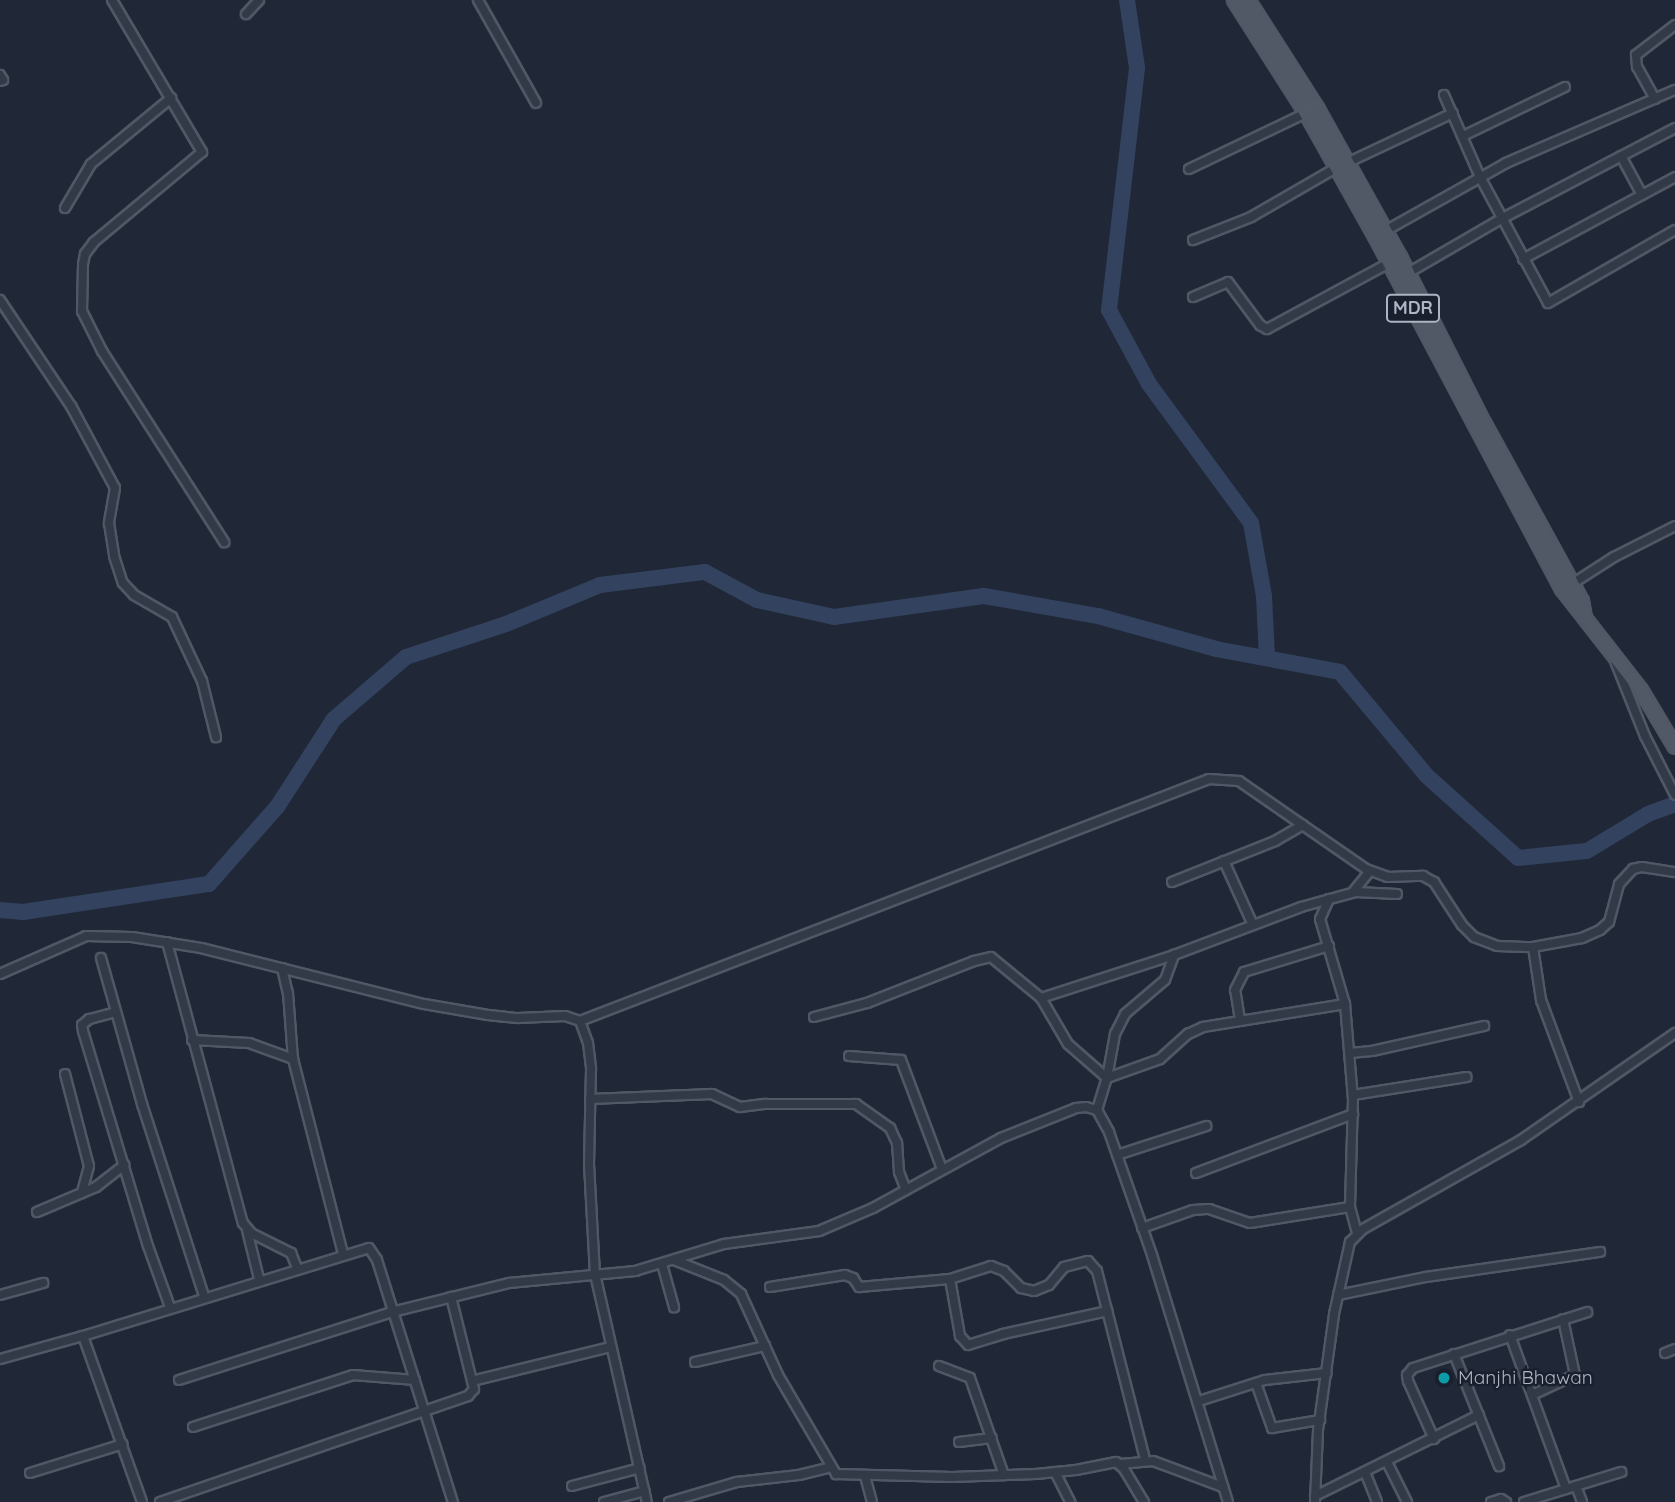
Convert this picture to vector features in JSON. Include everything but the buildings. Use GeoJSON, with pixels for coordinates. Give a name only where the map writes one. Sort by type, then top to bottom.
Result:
{"type":"FeatureCollection","features":[{"type":"Feature","properties":{"kind":"main road","name":"MDR"},"geometry":{"type":"LineString","coordinates":[[1234,0],[1385,231],[1582,601],[1585,618]]}},
{"type":"Feature","properties":{"kind":"main road","name":"MDR"},"geometry":{"type":"LineString","coordinates":[[1248,0],[1317,108],[1389,263],[1562,589],[1574,608],[1613,654],[1664,726],[1675,747]]}},
{"type":"Feature","properties":{"kind":"street"},"geometry":{"type":"LineString","coordinates":[[112,0],[202,152],[94,242],[85,254],[83,264],[82,311],[102,351],[224,542]]}},
{"type":"Feature","properties":{"kind":"street"},"geometry":{"type":"LineString","coordinates":[[246,14],[259,0]]}},
{"type":"Feature","properties":{"kind":"street"},"geometry":{"type":"LineString","coordinates":[[478,0],[536,103]]}},
{"type":"Feature","properties":{"kind":"street"},"geometry":{"type":"LineString","coordinates":[[1655,99],[1637,67],[1636,55],[1644,45],[1675,25]]}},
{"type":"Feature","properties":{"kind":"street"},"geometry":{"type":"LineString","coordinates":[[0,75],[3,80],[0,81]]}},
{"type":"Feature","properties":{"kind":"street"},"geometry":{"type":"LineString","coordinates":[[1463,136],[1565,87]]}},
{"type":"Feature","properties":{"kind":"street"},"geometry":{"type":"LineString","coordinates":[[1385,231],[1480,177],[1675,90]]}},
{"type":"Feature","properties":{"kind":"street"},"geometry":{"type":"LineString","coordinates":[[1444,95],[1480,177],[1545,299],[1553,303],[1675,230]]}},
{"type":"Feature","properties":{"kind":"street"},"geometry":{"type":"LineString","coordinates":[[65,208],[91,164],[171,98]]}},
{"type":"Feature","properties":{"kind":"street"},"geometry":{"type":"LineString","coordinates":[[1189,169],[1306,113]]}},
{"type":"Feature","properties":{"kind":"street"},"geometry":{"type":"LineString","coordinates":[[1193,240],[1269,208],[1342,165],[1453,113]]}},
{"type":"Feature","properties":{"kind":"street"},"geometry":{"type":"LineString","coordinates":[[1408,273],[1501,219],[1675,128]]}},
{"type":"Feature","properties":{"kind":"street"},"geometry":{"type":"LineString","coordinates":[[1621,156],[1642,195]]}},
{"type":"Feature","properties":{"kind":"street"},"geometry":{"type":"LineString","coordinates":[[1523,259],[1675,177]]}},
{"type":"Feature","properties":{"kind":"street"},"geometry":{"type":"LineString","coordinates":[[1193,297],[1228,282],[1260,325],[1267,329],[1389,263]]}},
{"type":"Feature","properties":{"kind":"street"},"geometry":{"type":"LineString","coordinates":[[0,300],[71,406],[115,488],[109,523],[114,556],[123,583],[134,596],[172,617],[202,681],[216,737]]}},
{"type":"Feature","properties":{"kind":"street"},"geometry":{"type":"LineString","coordinates":[[1572,584],[1614,557],[1675,526]]}},
{"type":"Feature","properties":{"kind":"street"},"geometry":{"type":"LineString","coordinates":[[1613,654],[1622,684],[1675,795]]}},
{"type":"Feature","properties":{"kind":"street"},"geometry":{"type":"LineString","coordinates":[[0,974],[86,936],[132,937],[167,942],[282,968],[424,1004],[518,1018],[565,1016],[580,1021],[1209,779],[1239,782],[1370,871],[1388,877],[1423,876],[1434,882],[1462,925],[1474,937],[1497,946],[1533,947],[1571,941],[1600,930],[1609,922],[1619,884],[1633,869],[1642,867],[1675,872]]}},
{"type":"Feature","properties":{"kind":"street"},"geometry":{"type":"LineString","coordinates":[[1172,882],[1275,842],[1303,825]]}},
{"type":"Feature","properties":{"kind":"street"},"geometry":{"type":"LineString","coordinates":[[1224,860],[1252,923]]}},
{"type":"Feature","properties":{"kind":"street"},"geometry":{"type":"LineString","coordinates":[[1353,892],[1370,871]]}},
{"type":"Feature","properties":{"kind":"street"},"geometry":{"type":"LineString","coordinates":[[1041,998],[1174,955],[1252,923],[1329,899],[1353,892],[1397,894]]}},
{"type":"Feature","properties":{"kind":"street"},"geometry":{"type":"LineString","coordinates":[[1329,899],[1320,919],[1345,1004],[1353,1095],[1350,1208],[1357,1234]]}},
{"type":"Feature","properties":{"kind":"street"},"geometry":{"type":"LineString","coordinates":[[167,942],[259,1279]]}},
{"type":"Feature","properties":{"kind":"street"},"geometry":{"type":"LineString","coordinates":[[1240,1020],[1235,990],[1244,972],[1329,946]]}},
{"type":"Feature","properties":{"kind":"street"},"geometry":{"type":"LineString","coordinates":[[1533,947],[1541,1000],[1579,1102]]}},
{"type":"Feature","properties":{"kind":"street"},"geometry":{"type":"LineString","coordinates":[[1174,955],[1165,980],[1125,1014],[1115,1034],[1107,1078],[1097,1110],[1117,1155],[1142,1228],[1199,1401],[1228,1502]]}},
{"type":"Feature","properties":{"kind":"street"},"geometry":{"type":"LineString","coordinates":[[814,1017],[867,1003],[983,957],[999,961],[1041,998],[1068,1044],[1107,1078]]}},
{"type":"Feature","properties":{"kind":"street"},"geometry":{"type":"LineString","coordinates":[[101,958],[204,1296]]}},
{"type":"Feature","properties":{"kind":"street"},"geometry":{"type":"LineString","coordinates":[[282,968],[293,1059],[343,1254]]}},
{"type":"Feature","properties":{"kind":"street"},"geometry":{"type":"LineString","coordinates":[[1107,1078],[1160,1059],[1188,1034],[1203,1027],[1345,1004]]}},
{"type":"Feature","properties":{"kind":"street"},"geometry":{"type":"LineString","coordinates":[[116,1012],[89,1018],[82,1025],[170,1307]]}},
{"type":"Feature","properties":{"kind":"street"},"geometry":{"type":"LineString","coordinates":[[580,1021],[588,1043],[589,1164],[595,1274],[648,1502]]}},
{"type":"Feature","properties":{"kind":"street"},"geometry":{"type":"LineString","coordinates":[[1350,1053],[1388,1048],[1484,1026]]}},
{"type":"Feature","properties":{"kind":"street"},"geometry":{"type":"LineString","coordinates":[[1315,1499],[1320,1419],[1338,1295],[1345,1258],[1357,1234],[1521,1140],[1675,1033]]}},
{"type":"Feature","properties":{"kind":"street"},"geometry":{"type":"LineString","coordinates":[[192,1040],[249,1043],[293,1059]]}},
{"type":"Feature","properties":{"kind":"street"},"geometry":{"type":"LineString","coordinates":[[849,1056],[901,1060],[942,1169]]}},
{"type":"Feature","properties":{"kind":"street"},"geometry":{"type":"LineString","coordinates":[[65,1074],[89,1166],[82,1193]]}},
{"type":"Feature","properties":{"kind":"street"},"geometry":{"type":"LineString","coordinates":[[1353,1095],[1467,1077]]}},
{"type":"Feature","properties":{"kind":"street"},"geometry":{"type":"LineString","coordinates":[[590,1099],[712,1094],[740,1107],[766,1104],[856,1104],[890,1128],[897,1143],[899,1171],[906,1190]]}},
{"type":"Feature","properties":{"kind":"street"},"geometry":{"type":"LineString","coordinates":[[179,1380],[392,1312],[509,1283],[635,1271],[724,1244],[819,1231],[844,1223],[1001,1138],[1076,1108],[1097,1110]]}},
{"type":"Feature","properties":{"kind":"street"},"geometry":{"type":"LineString","coordinates":[[1196,1173],[1353,1114]]}},
{"type":"Feature","properties":{"kind":"street"},"geometry":{"type":"LineString","coordinates":[[1117,1155],[1206,1126]]}},
{"type":"Feature","properties":{"kind":"street"},"geometry":{"type":"LineString","coordinates":[[37,1212],[104,1182],[124,1165]]}},
{"type":"Feature","properties":{"kind":"street"},"geometry":{"type":"LineString","coordinates":[[1142,1228],[1193,1210],[1209,1209],[1250,1223],[1350,1208]]}},
{"type":"Feature","properties":{"kind":"street"},"geometry":{"type":"LineString","coordinates":[[247,1230],[291,1253],[297,1268]]}},
{"type":"Feature","properties":{"kind":"street"},"geometry":{"type":"LineString","coordinates":[[0,1359],[83,1336],[362,1248],[372,1251],[453,1502]]}},
{"type":"Feature","properties":{"kind":"street"},"geometry":{"type":"LineString","coordinates":[[1338,1295],[1426,1277],[1600,1252]]}},
{"type":"Feature","properties":{"kind":"street"},"geometry":{"type":"LineString","coordinates":[[674,1260],[733,1286],[748,1306],[778,1375],[830,1466],[841,1476],[1004,1475],[1055,1472],[1107,1462],[1120,1464],[1145,1460],[1223,1487]]}},
{"type":"Feature","properties":{"kind":"street"},"geometry":{"type":"LineString","coordinates":[[769,1287],[845,1275],[850,1276],[859,1287],[950,1279],[998,1266],[1021,1288],[1034,1290],[1049,1285],[1064,1267],[1088,1261],[1097,1271],[1145,1460]]}},
{"type":"Feature","properties":{"kind":"street"},"geometry":{"type":"LineString","coordinates":[[662,1264],[674,1307]]}},
{"type":"Feature","properties":{"kind":"street"},"geometry":{"type":"LineString","coordinates":[[950,1279],[960,1336],[968,1345],[1003,1334],[1108,1311]]}},
{"type":"Feature","properties":{"kind":"street"},"geometry":{"type":"LineString","coordinates":[[0,1295],[43,1283]]}},
{"type":"Feature","properties":{"kind":"street"},"geometry":{"type":"LineString","coordinates":[[160,1502],[468,1395],[474,1389],[451,1297]]}},
{"type":"Feature","properties":{"kind":"street"},"geometry":{"type":"LineString","coordinates":[[1434,1439],[1407,1375],[1413,1368],[1587,1312]]}},
{"type":"Feature","properties":{"kind":"street"},"geometry":{"type":"LineString","coordinates":[[1532,1395],[1575,1375],[1563,1320]]}},
{"type":"Feature","properties":{"kind":"street"},"geometry":{"type":"LineString","coordinates":[[1510,1335],[1566,1489]]}},
{"type":"Feature","properties":{"kind":"street"},"geometry":{"type":"LineString","coordinates":[[83,1336],[142,1502]]}},
{"type":"Feature","properties":{"kind":"street"},"geometry":{"type":"LineString","coordinates":[[695,1362],[765,1346]]}},
{"type":"Feature","properties":{"kind":"street"},"geometry":{"type":"LineString","coordinates":[[472,1381],[610,1347]]}},
{"type":"Feature","properties":{"kind":"street"},"geometry":{"type":"LineString","coordinates":[[1665,1353],[1675,1349]]}},
{"type":"Feature","properties":{"kind":"street"},"geometry":{"type":"LineString","coordinates":[[1454,1354],[1499,1466]]}},
{"type":"Feature","properties":{"kind":"street"},"geometry":{"type":"LineString","coordinates":[[939,1366],[970,1378],[1004,1475]]}},
{"type":"Feature","properties":{"kind":"street"},"geometry":{"type":"LineString","coordinates":[[1199,1401],[1256,1382],[1327,1373]]}},
{"type":"Feature","properties":{"kind":"street"},"geometry":{"type":"LineString","coordinates":[[193,1427],[354,1375],[415,1380]]}},
{"type":"Feature","properties":{"kind":"street"},"geometry":{"type":"LineString","coordinates":[[1256,1382],[1272,1428],[1320,1419]]}},
{"type":"Feature","properties":{"kind":"street"},"geometry":{"type":"LineString","coordinates":[[1315,1499],[1479,1415]]}},
{"type":"Feature","properties":{"kind":"street"},"geometry":{"type":"LineString","coordinates":[[959,1442],[992,1438]]}},
{"type":"Feature","properties":{"kind":"street"},"geometry":{"type":"LineString","coordinates":[[30,1474],[123,1444]]}},
{"type":"Feature","properties":{"kind":"street"},"geometry":{"type":"LineString","coordinates":[[1387,1462],[1407,1502]]}},
{"type":"Feature","properties":{"kind":"street"},"geometry":{"type":"LineString","coordinates":[[1120,1464],[1144,1502]]}},
{"type":"Feature","properties":{"kind":"street"},"geometry":{"type":"LineString","coordinates":[[669,1502],[737,1482],[799,1475],[830,1466]]}},
{"type":"Feature","properties":{"kind":"street"},"geometry":{"type":"LineString","coordinates":[[572,1486],[640,1468]]}},
{"type":"Feature","properties":{"kind":"street"},"geometry":{"type":"LineString","coordinates":[[1055,1472],[1070,1502]]}},
{"type":"Feature","properties":{"kind":"street"},"geometry":{"type":"LineString","coordinates":[[1366,1472],[1377,1502]]}},
{"type":"Feature","properties":{"kind":"street"},"geometry":{"type":"LineString","coordinates":[[1524,1502],[1621,1472]]}},
{"type":"Feature","properties":{"kind":"street"},"geometry":{"type":"LineString","coordinates":[[865,1476],[872,1502]]}},
{"type":"Feature","properties":{"kind":"street"},"geometry":{"type":"LineString","coordinates":[[1576,1486],[1582,1502]]}},
{"type":"Feature","properties":{"kind":"street"},"geometry":{"type":"LineString","coordinates":[[604,1502],[645,1491]]}},
{"type":"Feature","properties":{"kind":"street"},"geometry":{"type":"LineString","coordinates":[[1492,1502],[1505,1502]]}},
{"type":"Feature","properties":{"kind":"waterway"},"geometry":{"type":"LineString","coordinates":[[1127,0],[1137,68],[1109,310],[1149,384],[1251,523],[1264,596],[1267,658]]}},
{"type":"Feature","properties":{"kind":"waterway"},"geometry":{"type":"LineString","coordinates":[[0,910],[23,912],[209,884],[277,807],[334,719],[406,657],[506,624],[600,585],[705,572],[757,600],[834,617],[984,596],[1098,616],[1216,649],[1340,672],[1427,776],[1518,858],[1587,851],[1648,814],[1675,804]]}},
{"type":"Feature","properties":{"kind":"place","name":"Manjhi Bhawan"},"geometry":{"type":"Point","coordinates":[1444,1378]}}]}
